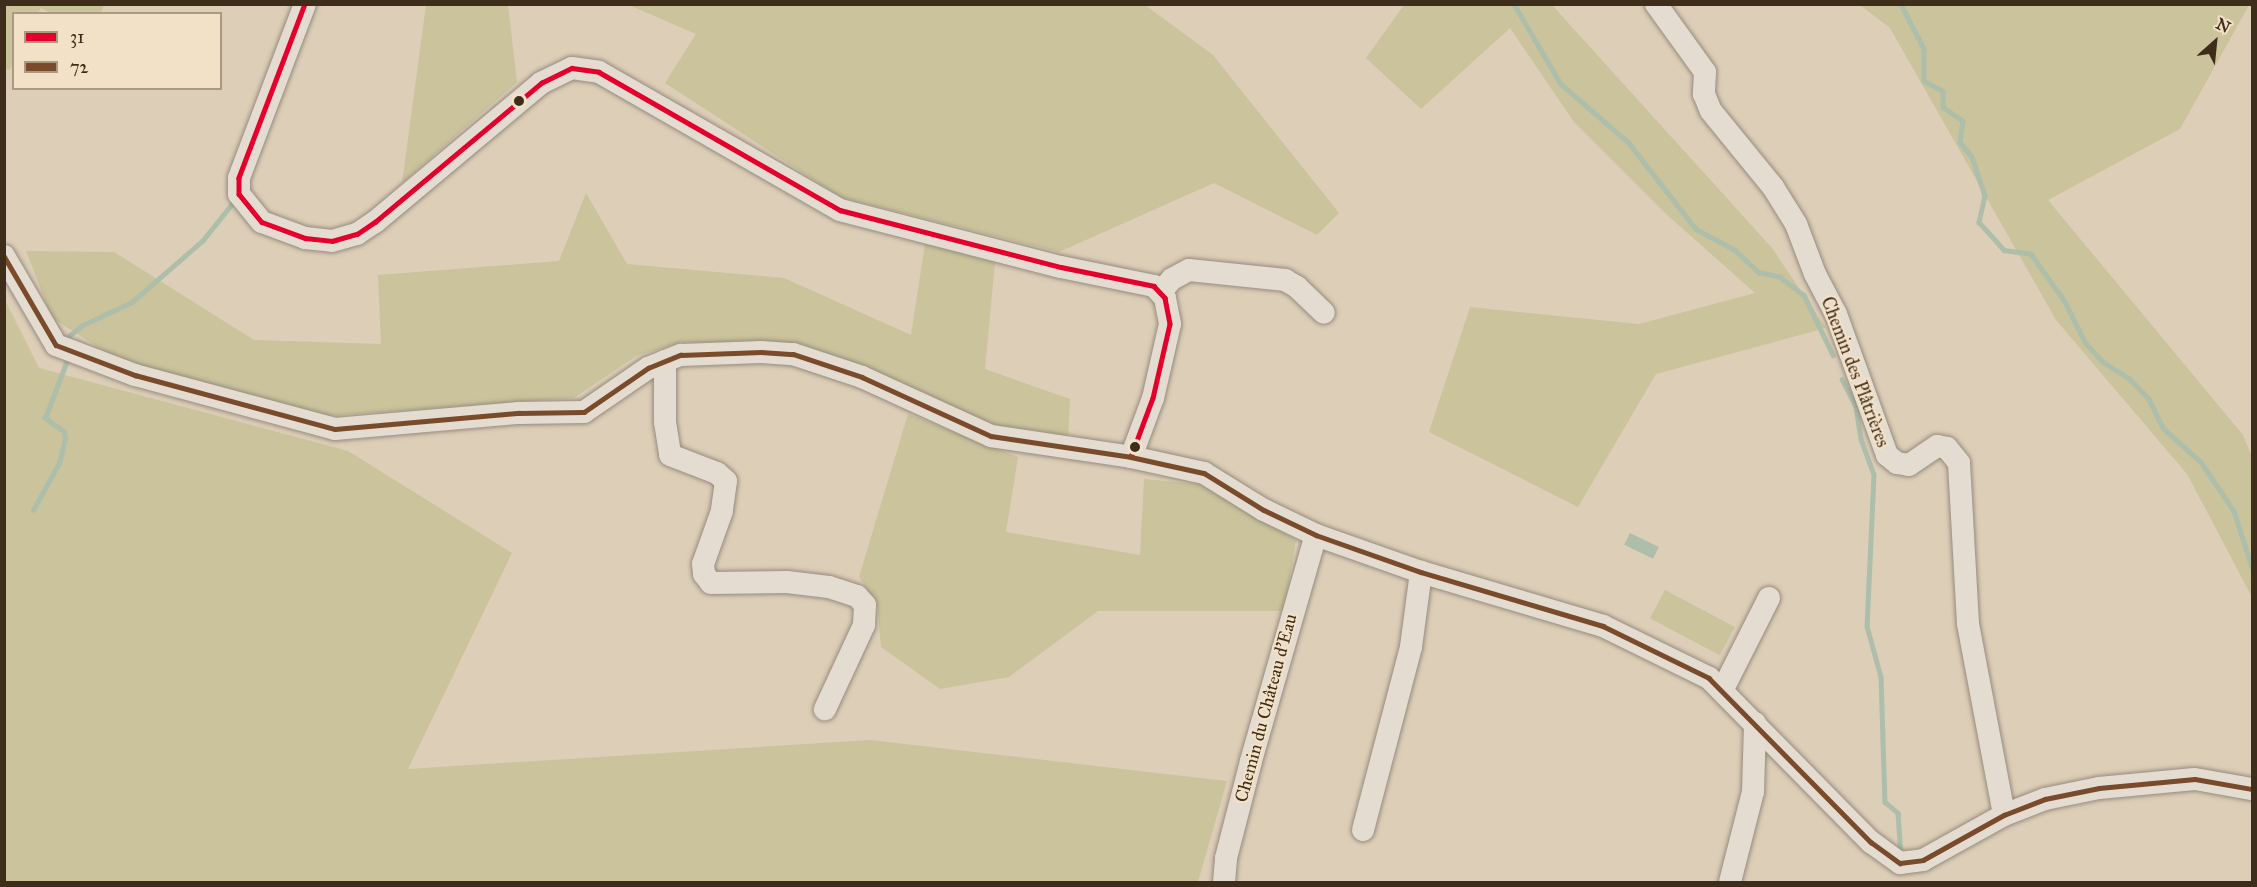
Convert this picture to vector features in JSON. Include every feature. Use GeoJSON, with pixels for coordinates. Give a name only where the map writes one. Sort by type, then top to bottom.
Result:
{"type":"FeatureCollection","features":[{"type":"Feature","properties":{"kind":"street"},"geometry":{"type":"LineString","coordinates":[[305,4],[238,178],[239,194],[248,209],[262,222],[283,231],[332,240],[357,234],[541,82],[559,72],[586,68],[599,72],[840,210],[1049,264],[1154,286],[1161,292],[1170,324],[1153,398],[1131,457]]}},
{"type":"Feature","properties":{"kind":"street","name":"Chemin des Plâtrières"},"geometry":{"type":"LineString","coordinates":[[1656,4],[1705,72],[1704,94],[1711,111],[1773,187],[1796,224],[1815,274],[1836,314],[1887,455],[1897,463],[1909,465],[1936,446],[1947,448],[1959,463],[1968,624],[2004,815]]}},
{"type":"Feature","properties":{"kind":"street"},"geometry":{"type":"LineString","coordinates":[[4,256],[56,345],[135,375],[335,429],[355,430],[508,414],[584,411],[648,368],[681,355],[793,354],[862,378],[991,436],[1131,457],[1204,473],[1264,510],[1316,535],[1421,572],[1603,627],[1682,664],[1723,690],[1871,842],[1900,863],[1923,860],[2004,815],[2045,799],[2160,781],[2217,781],[2253,789]]}},
{"type":"Feature","properties":{"kind":"street"},"geometry":{"type":"LineString","coordinates":[[1161,292],[1172,279],[1189,270],[1285,280],[1297,287],[1324,314]]}},
{"type":"Feature","properties":{"kind":"street"},"geometry":{"type":"LineString","coordinates":[[665,361],[665,422],[670,455],[717,473],[726,481],[722,511],[704,564],[704,574],[711,583],[788,582],[830,587],[857,596],[865,604],[864,625],[825,709]]}},
{"type":"Feature","properties":{"kind":"street","name":"Chemin du Château d'Eau"},"geometry":{"type":"LineString","coordinates":[[1224,882],[1226,858],[1251,761],[1316,535]]}},
{"type":"Feature","properties":{"kind":"street"},"geometry":{"type":"LineString","coordinates":[[1363,830],[1411,647],[1421,572]]}},
{"type":"Feature","properties":{"kind":"street"},"geometry":{"type":"LineString","coordinates":[[1723,690],[1769,598]]}},
{"type":"Feature","properties":{"kind":"street"},"geometry":{"type":"LineString","coordinates":[[1730,882],[1753,792],[1755,723]]}},
{"type":"Feature","properties":{"kind":"shaded area"},"geometry":{"type":"Polygon","coordinates":[[[5,4],[104,4],[101,12],[49,12],[41,8],[39,12],[12,12],[12,65],[10,70],[5,69],[5,4]]]}},
{"type":"Feature","properties":{"kind":"shaded area"},"geometry":{"type":"Polygon","coordinates":[[[426,5],[508,5],[517,82],[402,183],[426,5]]]}},
{"type":"Feature","properties":{"kind":"shaded area"},"geometry":{"type":"Polygon","coordinates":[[[629,5],[1145,5],[1213,55],[1339,213],[1317,235],[1214,183],[1059,252],[840,197],[665,83],[696,34],[629,5]]]}},
{"type":"Feature","properties":{"kind":"shaded area"},"geometry":{"type":"Polygon","coordinates":[[[1404,5],[1552,5],[1772,248],[1826,328],[1656,374],[1578,507],[1429,432],[1470,307],[1639,324],[1755,293],[1665,213],[1574,122],[1510,28],[1421,109],[1366,58],[1404,5]]]}},
{"type":"Feature","properties":{"kind":"shaded area"},"geometry":{"type":"Polygon","coordinates":[[[1860,5],[2249,5],[2180,129],[2048,200],[2243,435],[2252,457],[2252,597],[2187,474],[2056,320],[1890,28],[1860,5]]]}},
{"type":"Feature","properties":{"kind":"shaded area"},"geometry":{"type":"Polygon","coordinates":[[[586,193],[627,264],[784,278],[911,335],[925,244],[995,262],[985,369],[1070,399],[1068,442],[995,428],[804,345],[682,342],[636,356],[574,398],[326,416],[125,364],[52,318],[26,251],[114,252],[254,340],[381,344],[378,275],[559,261],[586,193]]]}},
{"type":"Feature","properties":{"kind":"shaded area"},"geometry":{"type":"Polygon","coordinates":[[[4,298],[39,368],[348,451],[512,553],[408,769],[870,740],[1227,781],[1198,882],[5,882],[4,298]]]}},
{"type":"Feature","properties":{"kind":"shaded area"},"geometry":{"type":"Polygon","coordinates":[[[908,414],[1018,457],[1006,532],[1140,555],[1144,479],[1206,485],[1296,540],[1284,611],[1098,611],[1009,677],[940,689],[881,647],[877,603],[859,577],[908,414]]]}},
{"type":"Feature","properties":{"kind":"shaded area"},"geometry":{"type":"Polygon","coordinates":[[[1630,533],[1659,547],[1653,559],[1624,545],[1630,533]]]}},
{"type":"Feature","properties":{"kind":"shaded area"},"geometry":{"type":"Polygon","coordinates":[[[1665,590],[1735,627],[1720,655],[1650,618],[1665,590]]]}},
{"type":"Feature","properties":{"kind":"waterway"},"geometry":{"type":"LineString","coordinates":[[1514,4],[1561,84],[1629,143],[1696,229],[1735,250],[1759,272],[1780,277],[1804,295],[1833,355]]}},
{"type":"Feature","properties":{"kind":"waterway"},"geometry":{"type":"LineString","coordinates":[[1901,4],[1924,49],[1924,81],[1943,91],[1943,107],[1963,121],[1960,142],[1972,157],[1985,196],[1979,222],[2004,250],[2031,254],[2064,300],[2085,342],[2103,362],[2129,378],[2149,399],[2163,428],[2201,462],[2234,511],[2252,567]]}},
{"type":"Feature","properties":{"kind":"waterway"},"geometry":{"type":"LineString","coordinates":[[65,339],[83,325],[132,302],[203,240],[235,200]]}},
{"type":"Feature","properties":{"kind":"waterway"},"geometry":{"type":"LineString","coordinates":[[33,510],[59,463],[65,439],[64,432],[45,418],[66,363]]}},
{"type":"Feature","properties":{"kind":"waterway"},"geometry":{"type":"LineString","coordinates":[[1842,379],[1856,407],[1861,439],[1874,474],[1867,626],[1881,677],[1885,802],[1898,813],[1901,852]]}},
{"type":"Feature","properties":{"kind":"transit line","name":"31"},"geometry":{"type":"LineString","coordinates":[[305,4],[239,178],[239,194],[262,222],[305,238],[332,241],[357,234],[375,222],[541,83],[572,68],[599,72],[840,210],[1061,267],[1154,286],[1165,298],[1170,324],[1153,398],[1131,457]]}},
{"type":"Feature","properties":{"kind":"transit line","name":"72"},"geometry":{"type":"LineString","coordinates":[[4,256],[56,345],[135,375],[335,429],[519,413],[584,412],[648,368],[681,355],[761,352],[793,354],[862,377],[991,436],[1131,457],[1204,473],[1264,510],[1316,535],[1421,572],[1603,626],[1709,678],[1871,842],[1900,863],[1923,860],[2004,815],[2045,799],[2099,788],[2195,779],[2252,789]]}}]}
